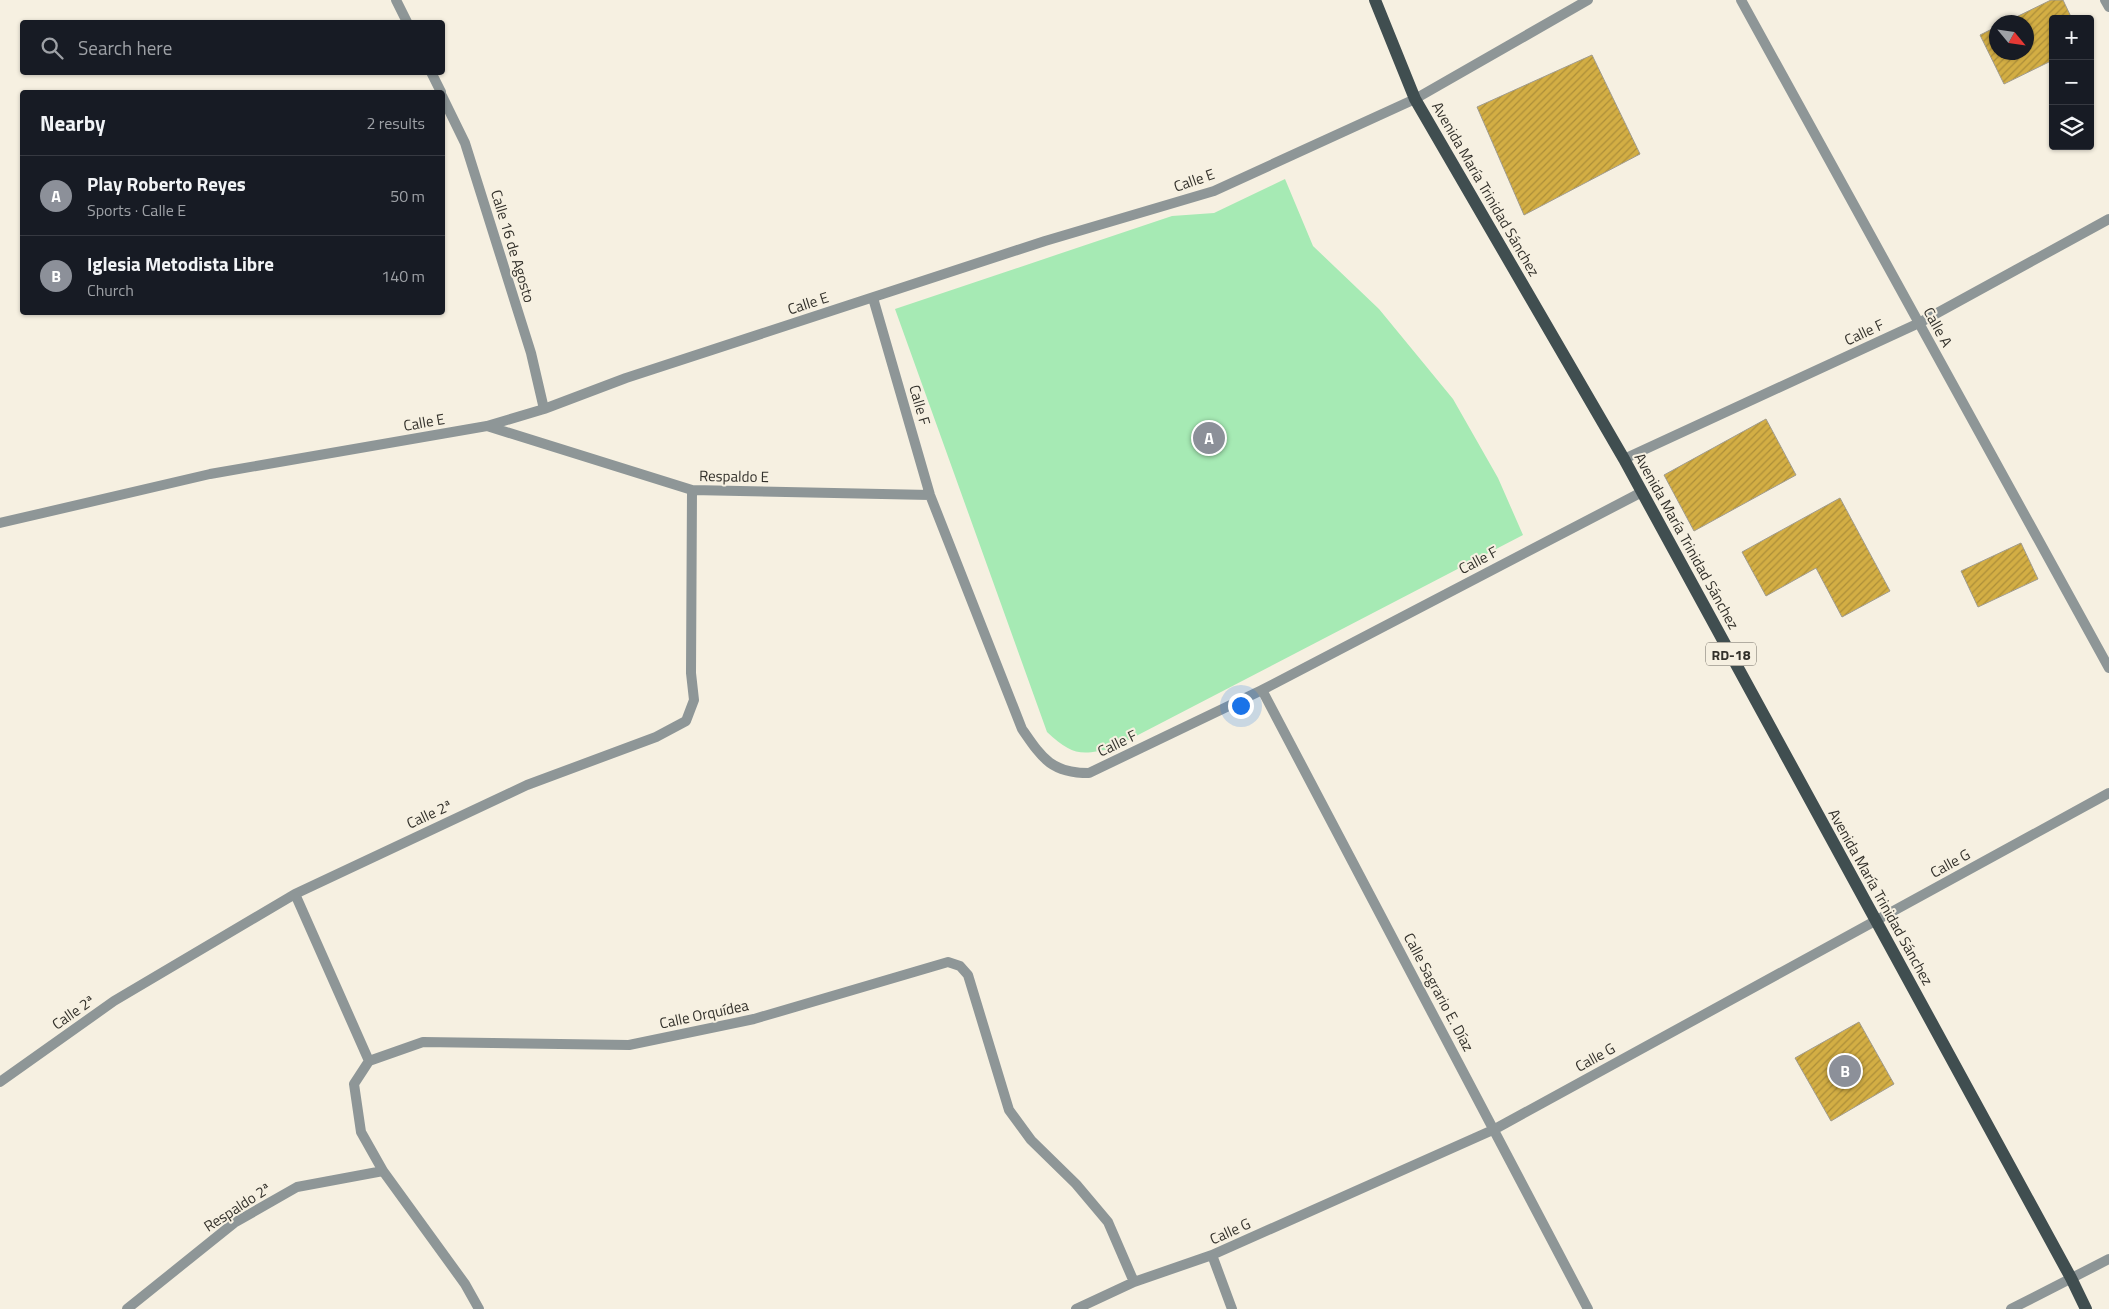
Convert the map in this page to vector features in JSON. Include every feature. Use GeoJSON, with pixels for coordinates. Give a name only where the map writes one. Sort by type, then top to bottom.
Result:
{"type":"FeatureCollection","features":[{"type":"Feature","properties":{"kind":"main road","name":"Avenida María Trinidad Sánchez"},"geometry":{"type":"LineString","coordinates":[[1375,0],[1415,99],[1624,459],[2071,1278],[2086,1309]]}},
{"type":"Feature","properties":{"kind":"street"},"geometry":{"type":"LineString","coordinates":[[396,0],[406,20]]}},
{"type":"Feature","properties":{"kind":"street","name":"Calle E"},"geometry":{"type":"LineString","coordinates":[[0,523],[210,474],[487,426],[544,409],[626,378],[1045,241],[1214,191],[1415,99],[1588,0]]}},
{"type":"Feature","properties":{"kind":"street","name":"Calle A"},"geometry":{"type":"LineString","coordinates":[[1741,0],[2109,668]]}},
{"type":"Feature","properties":{"kind":"street"},"geometry":{"type":"LineString","coordinates":[[2105,0],[2109,7]]}},
{"type":"Feature","properties":{"kind":"street","name":"Calle 16 de Agosto"},"geometry":{"type":"LineString","coordinates":[[432,75],[440,90]]}},
{"type":"Feature","properties":{"kind":"street","name":"Calle 16 de Agosto"},"geometry":{"type":"LineString","coordinates":[[445,100],[466,143],[531,353],[544,409]]}},
{"type":"Feature","properties":{"kind":"street","name":"Calle F"},"geometry":{"type":"LineString","coordinates":[[1624,459],[1919,323],[2109,219]]}},
{"type":"Feature","properties":{"kind":"street","name":"Calle F"},"geometry":{"type":"LineString","coordinates":[[873,298],[930,495],[1022,729],[1034,747],[1050,763],[1069,773],[1089,773],[1262,690],[1642,492]]}},
{"type":"Feature","properties":{"kind":"street","name":"Respaldo E"},"geometry":{"type":"LineString","coordinates":[[487,426],[692,490],[930,495]]}},
{"type":"Feature","properties":{"kind":"street","name":"Calle 2ª"},"geometry":{"type":"LineString","coordinates":[[0,1082],[114,1001],[295,894],[527,785],[656,736],[686,721],[694,700],[692,673],[692,490]]}},
{"type":"Feature","properties":{"kind":"street","name":"Calle Sagrario E. Díaz"},"geometry":{"type":"LineString","coordinates":[[1262,690],[1495,1129],[1588,1309]]}},
{"type":"Feature","properties":{"kind":"street","name":"Calle G"},"geometry":{"type":"LineString","coordinates":[[1076,1309],[1134,1282],[1212,1255],[1495,1129],[2109,793]]}},
{"type":"Feature","properties":{"kind":"street"},"geometry":{"type":"LineString","coordinates":[[295,894],[369,1061],[354,1084],[362,1132],[383,1172],[465,1284],[479,1309]]}},
{"type":"Feature","properties":{"kind":"street","name":"Calle Orquídea"},"geometry":{"type":"LineString","coordinates":[[369,1061],[423,1042],[629,1045],[754,1019],[948,962],[960,966],[968,975],[1010,1110],[1031,1140],[1076,1184],[1108,1222],[1134,1282]]}},
{"type":"Feature","properties":{"kind":"street","name":"Respaldo 2ª"},"geometry":{"type":"LineString","coordinates":[[127,1309],[234,1223],[297,1187],[383,1172]]}},
{"type":"Feature","properties":{"kind":"street"},"geometry":{"type":"LineString","coordinates":[[1212,1255],[1232,1309]]}},
{"type":"Feature","properties":{"kind":"street"},"geometry":{"type":"LineString","coordinates":[[2011,1309],[2109,1259]]}},
{"type":"Feature","properties":{"kind":"green space"},"geometry":{"type":"Polygon","coordinates":[[[1285,179],[1313,246],[1379,309],[1453,399],[1498,478],[1523,535],[1113,748],[1084,753],[1077,752],[1063,745],[1047,732],[895,309],[1172,216],[1214,213],[1285,179]]]}},
{"type":"Feature","properties":{"kind":"building"},"geometry":{"type":"Polygon","coordinates":[[[2051,0],[2063,0],[2070,15],[2049,15],[2049,62],[2004,84],[1992,60],[2034,60],[2034,15],[2020,15],[2051,0]]]}},
{"type":"Feature","properties":{"kind":"building"},"geometry":{"type":"Polygon","coordinates":[[[1989,30],[1989,53],[1980,35],[1989,30]]]}},
{"type":"Feature","properties":{"kind":"building"},"geometry":{"type":"Polygon","coordinates":[[[1592,55],[1640,154],[1524,215],[1477,107],[1592,55]]]}},
{"type":"Feature","properties":{"kind":"building"},"geometry":{"type":"Polygon","coordinates":[[[1766,419],[1796,475],[1694,531],[1664,475],[1766,419]]]}},
{"type":"Feature","properties":{"kind":"building"},"geometry":{"type":"Polygon","coordinates":[[[1840,498],[1890,591],[1842,617],[1816,568],[1766,596],[1742,552],[1840,498]]]}},
{"type":"Feature","properties":{"kind":"building"},"geometry":{"type":"Polygon","coordinates":[[[2021,543],[2038,579],[1978,607],[1961,571],[2021,543]]]}},
{"type":"Feature","properties":{"kind":"building"},"geometry":{"type":"Polygon","coordinates":[[[1859,1022],[1894,1084],[1831,1121],[1795,1058],[1859,1022]]]}},
{"type":"Feature","properties":{"kind":"place","name":"Play Roberto Reyes"},"geometry":{"type":"Point","coordinates":[1209,438]}},
{"type":"Feature","properties":{"kind":"place","name":"Iglesia Metodista Libre"},"geometry":{"type":"Point","coordinates":[1845,1071]}}]}
